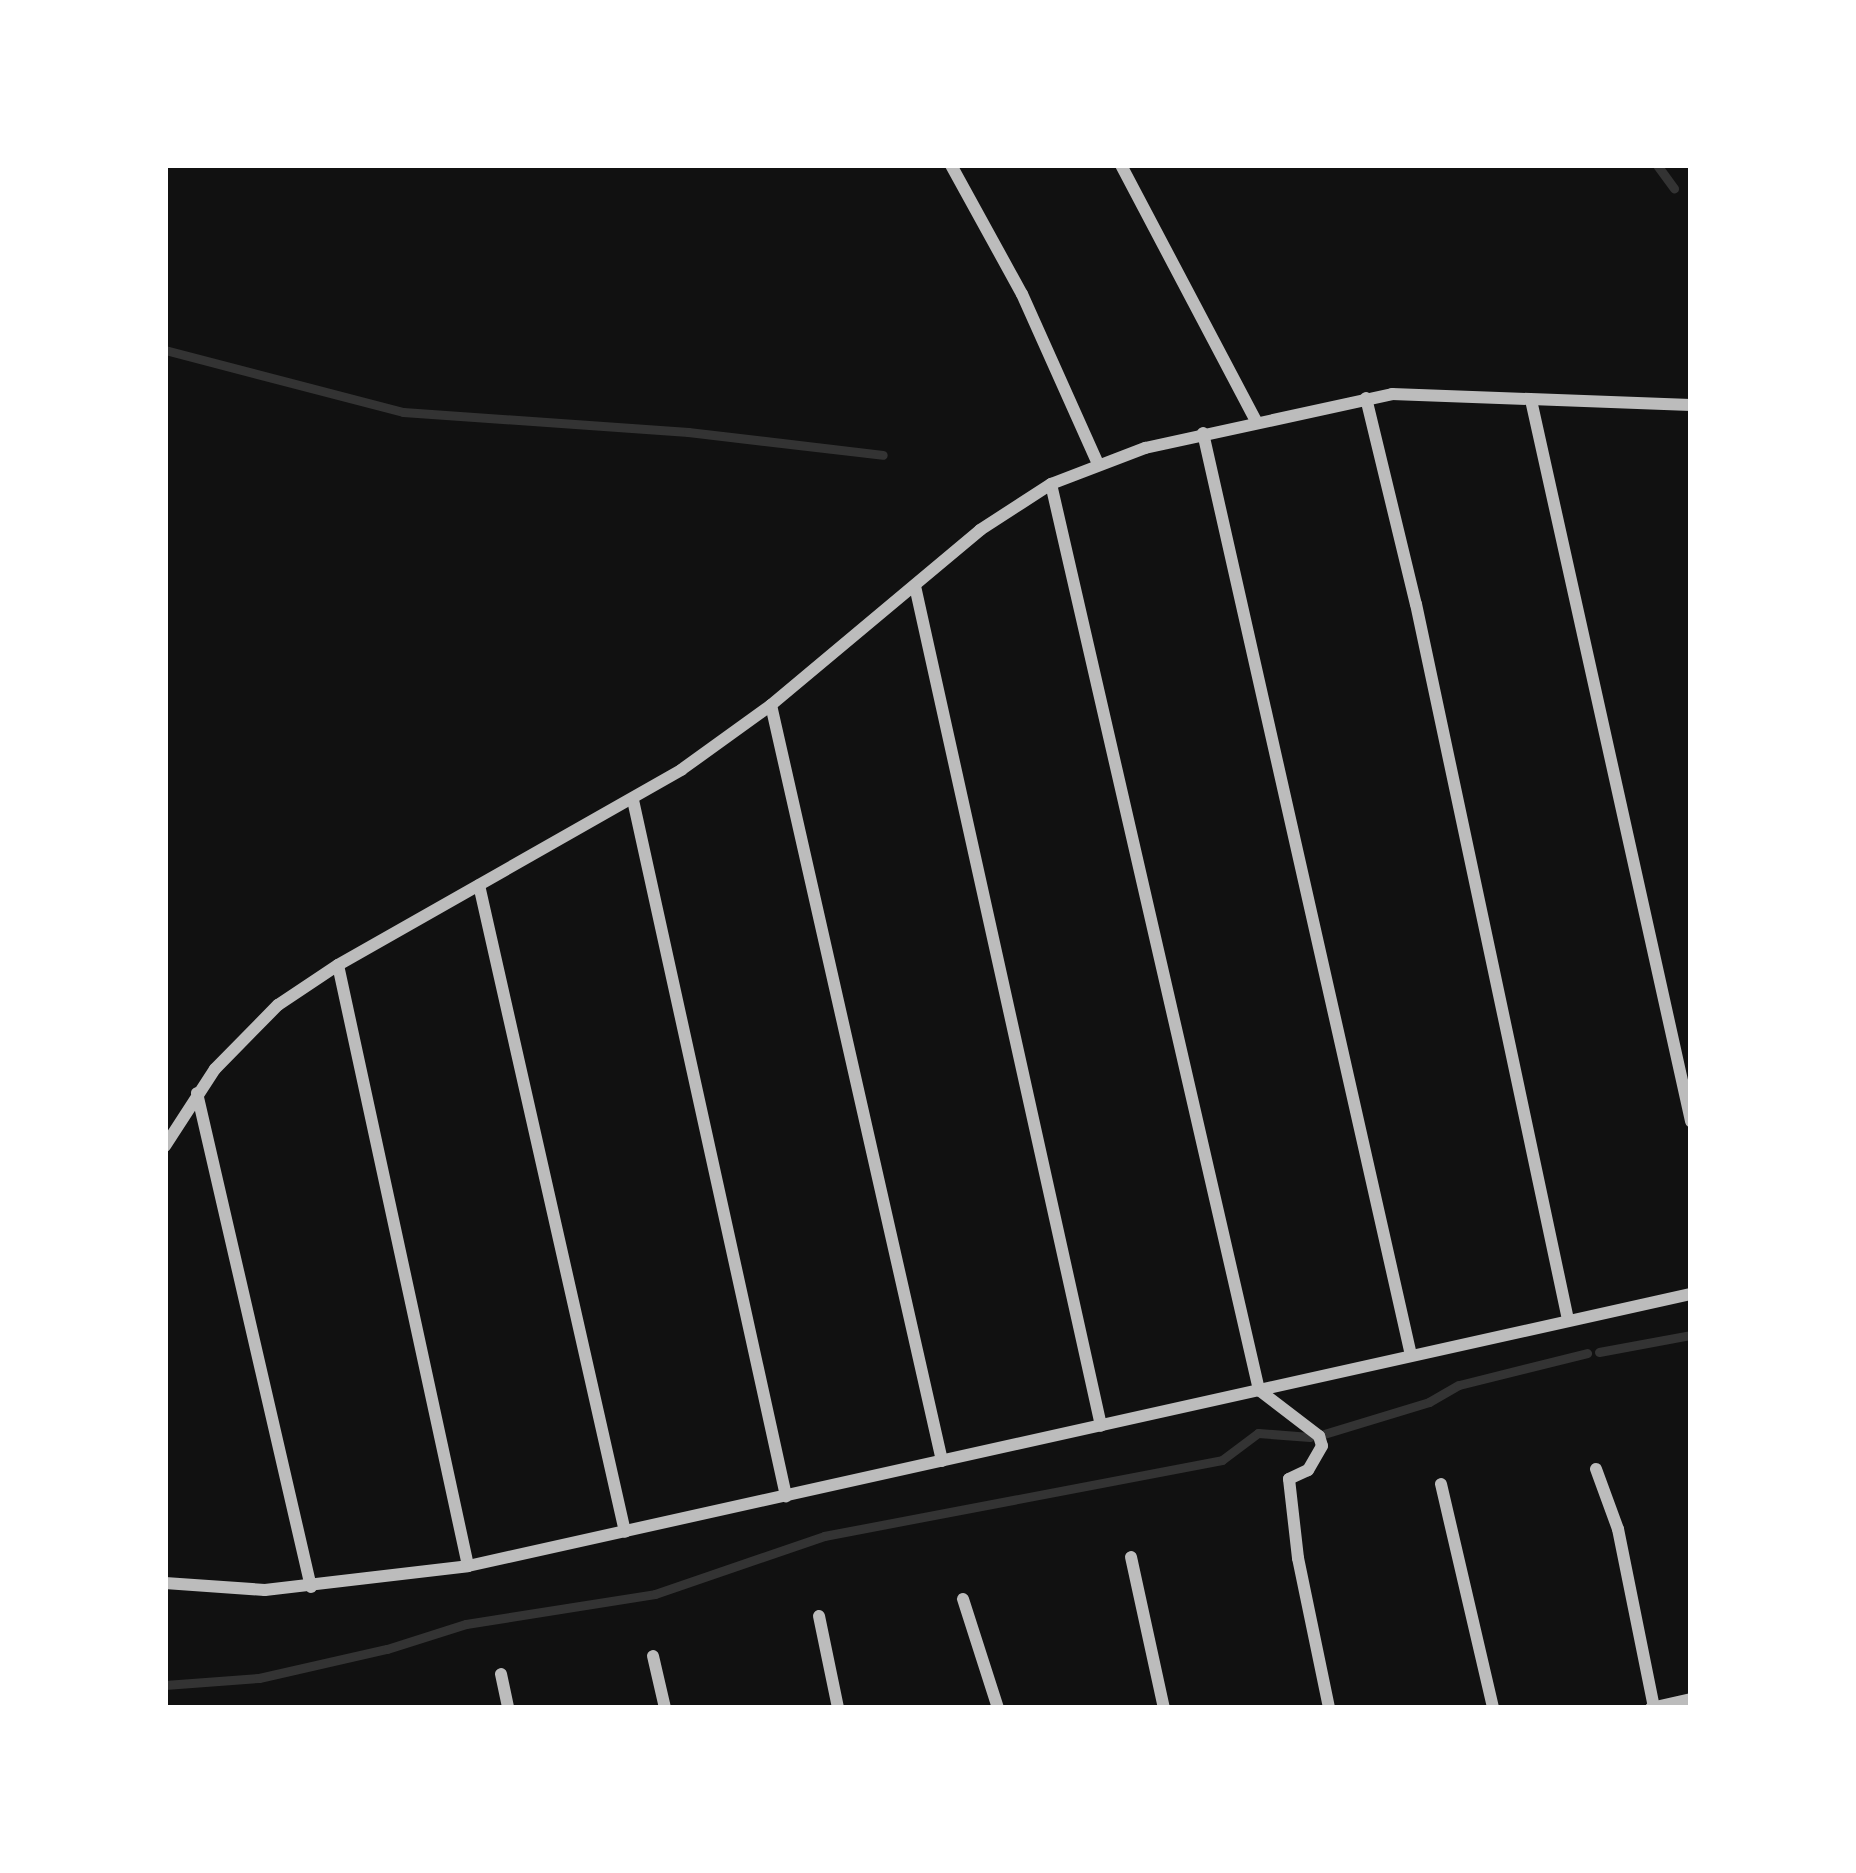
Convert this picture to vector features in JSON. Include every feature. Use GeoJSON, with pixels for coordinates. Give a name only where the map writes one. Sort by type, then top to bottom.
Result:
{"type":"FeatureCollection","features":[{"type":"Feature","properties":{"kind":"street"},"geometry":{"type":"LineString","coordinates":[[951,165],[1022,294],[1098,464]]}},
{"type":"Feature","properties":{"kind":"street"},"geometry":{"type":"LineString","coordinates":[[1121,165],[1256,421]]}},
{"type":"Feature","properties":{"kind":"street"},"geometry":{"type":"LineString","coordinates":[[165,1146],[197,1093],[243,1036],[338,965],[633,800],[771,705],[980,530],[1052,484],[1098,464],[1204,433],[1366,398],[1424,393],[1691,406]]}},
{"type":"Feature","properties":{"kind":"street"},"geometry":{"type":"LineString","coordinates":[[1366,398],[1416,604],[1568,1320]]}},
{"type":"Feature","properties":{"kind":"street"},"geometry":{"type":"LineString","coordinates":[[1532,400],[1691,1121]]}},
{"type":"Feature","properties":{"kind":"street"},"geometry":{"type":"LineString","coordinates":[[1204,433],[1411,1354]]}},
{"type":"Feature","properties":{"kind":"street"},"geometry":{"type":"LineString","coordinates":[[1052,484],[1259,1390],[1318,1436],[1322,1446],[1308,1470],[1289,1480],[1298,1558],[1329,1708]]}},
{"type":"Feature","properties":{"kind":"street"},"geometry":{"type":"LineString","coordinates":[[915,586],[1101,1426]]}},
{"type":"Feature","properties":{"kind":"street"},"geometry":{"type":"LineString","coordinates":[[771,705],[942,1460]]}},
{"type":"Feature","properties":{"kind":"street"},"geometry":{"type":"LineString","coordinates":[[633,800],[786,1496]]}},
{"type":"Feature","properties":{"kind":"street"},"geometry":{"type":"LineString","coordinates":[[479,885],[625,1532]]}},
{"type":"Feature","properties":{"kind":"street"},"geometry":{"type":"LineString","coordinates":[[338,965],[468,1566]]}},
{"type":"Feature","properties":{"kind":"street"},"geometry":{"type":"LineString","coordinates":[[197,1093],[311,1587]]}},
{"type":"Feature","properties":{"kind":"street"},"geometry":{"type":"LineString","coordinates":[[165,1583],[214,1589],[311,1587],[468,1566],[1691,1294]]}},
{"type":"Feature","properties":{"kind":"street"},"geometry":{"type":"LineString","coordinates":[[1596,1469],[1618,1528],[1652,1708],[1691,1699]]}},
{"type":"Feature","properties":{"kind":"street"},"geometry":{"type":"LineString","coordinates":[[1441,1484],[1492,1708]]}},
{"type":"Feature","properties":{"kind":"street"},"geometry":{"type":"LineString","coordinates":[[1131,1557],[1165,1708]]}},
{"type":"Feature","properties":{"kind":"street"},"geometry":{"type":"LineString","coordinates":[[963,1599],[998,1708]]}},
{"type":"Feature","properties":{"kind":"street"},"geometry":{"type":"LineString","coordinates":[[819,1616],[838,1708]]}},
{"type":"Feature","properties":{"kind":"street"},"geometry":{"type":"LineString","coordinates":[[653,1656],[665,1708]]}},
{"type":"Feature","properties":{"kind":"street"},"geometry":{"type":"LineString","coordinates":[[501,1674],[508,1708]]}},
{"type":"Feature","properties":{"kind":"waterway"},"geometry":{"type":"LineString","coordinates":[[1657,165],[1674,188]]}},
{"type":"Feature","properties":{"kind":"waterway"},"geometry":{"type":"LineString","coordinates":[[165,350],[403,412],[688,432],[883,455]]}},
{"type":"Feature","properties":{"kind":"waterway"},"geometry":{"type":"LineString","coordinates":[[1599,1352],[1691,1335]]}},
{"type":"Feature","properties":{"kind":"waterway"},"geometry":{"type":"LineString","coordinates":[[1324,1434],[1429,1402],[1459,1385],[1587,1353]]}},
{"type":"Feature","properties":{"kind":"waterway"},"geometry":{"type":"LineString","coordinates":[[165,1685],[259,1678],[387,1649],[466,1624],[655,1594],[824,1536],[1222,1460],[1258,1433],[1310,1437]]}}]}
